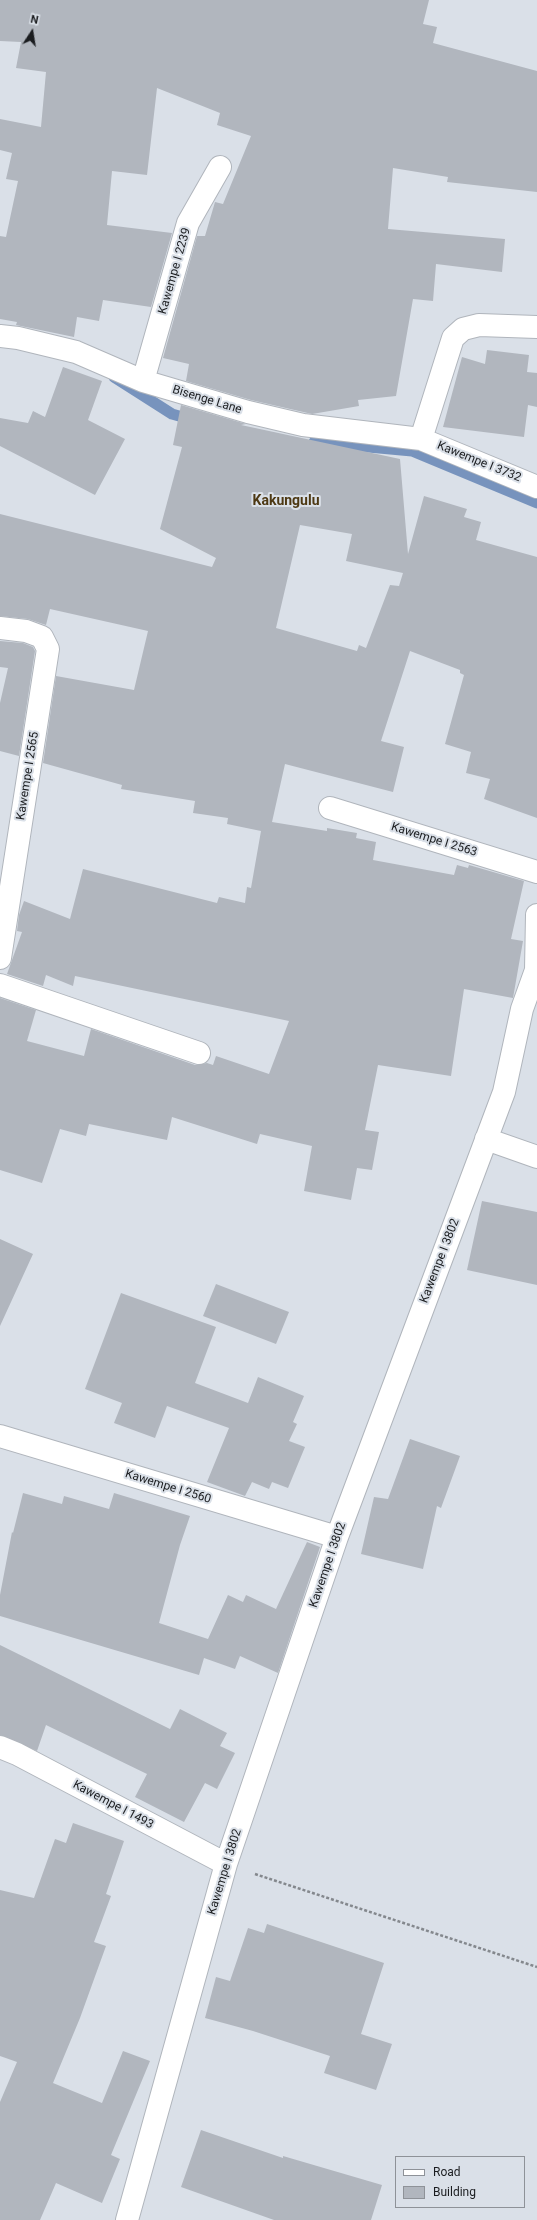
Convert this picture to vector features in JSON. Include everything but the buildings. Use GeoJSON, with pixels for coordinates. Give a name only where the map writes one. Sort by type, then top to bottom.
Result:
{"type":"FeatureCollection","features":[{"type":"Feature","properties":{"kind":"street","name":"Kawempe I 2239"},"geometry":{"type":"LineString","coordinates":[[143,381],[188,223],[220,168]]}},
{"type":"Feature","properties":{"kind":"street"},"geometry":{"type":"LineString","coordinates":[[421,438],[453,338],[463,329],[478,325],[537,327]]}},
{"type":"Feature","properties":{"kind":"street","name":"Bisenge Lane"},"geometry":{"type":"LineString","coordinates":[[0,336],[18,338],[76,352],[143,381],[248,412],[303,425],[421,438]]}},
{"type":"Feature","properties":{"kind":"street","name":"Kawempe I 3732"},"geometry":{"type":"LineString","coordinates":[[421,438],[537,487]]}},
{"type":"Feature","properties":{"kind":"street","name":"Kawempe I 2565"},"geometry":{"type":"LineString","coordinates":[[0,628],[26,631],[42,637],[48,650],[0,958]]}},
{"type":"Feature","properties":{"kind":"street","name":"Kawempe I 2563"},"geometry":{"type":"LineString","coordinates":[[330,808],[537,872]]}},
{"type":"Feature","properties":{"kind":"street","name":"Kawempe I 3802"},"geometry":{"type":"LineString","coordinates":[[126,2220],[226,1864],[337,1537],[504,1092],[522,1009],[536,970],[537,915]]}},
{"type":"Feature","properties":{"kind":"street"},"geometry":{"type":"LineString","coordinates":[[0,985],[199,1053]]}},
{"type":"Feature","properties":{"kind":"street"},"geometry":{"type":"LineString","coordinates":[[486,1139],[537,1157]]}},
{"type":"Feature","properties":{"kind":"street","name":"Kawempe I 2560"},"geometry":{"type":"LineString","coordinates":[[0,1436],[337,1537]]}},
{"type":"Feature","properties":{"kind":"street","name":"Kawempe I 1493"},"geometry":{"type":"LineString","coordinates":[[0,1747],[17,1754],[226,1864]]}},
{"type":"Feature","properties":{"kind":"path"},"geometry":{"type":"LineString","coordinates":[[226,1864],[537,1967]]}},
{"type":"Feature","properties":{"kind":"waterway"},"geometry":{"type":"LineString","coordinates":[[114,377],[172,414],[193,420]]}},
{"type":"Feature","properties":{"kind":"waterway"},"geometry":{"type":"LineString","coordinates":[[314,442],[412,451],[537,503]]}},
{"type":"Feature","properties":{"kind":"district","name":"Kakungulu"},"geometry":{"type":"Point","coordinates":[286,501]}}]}
